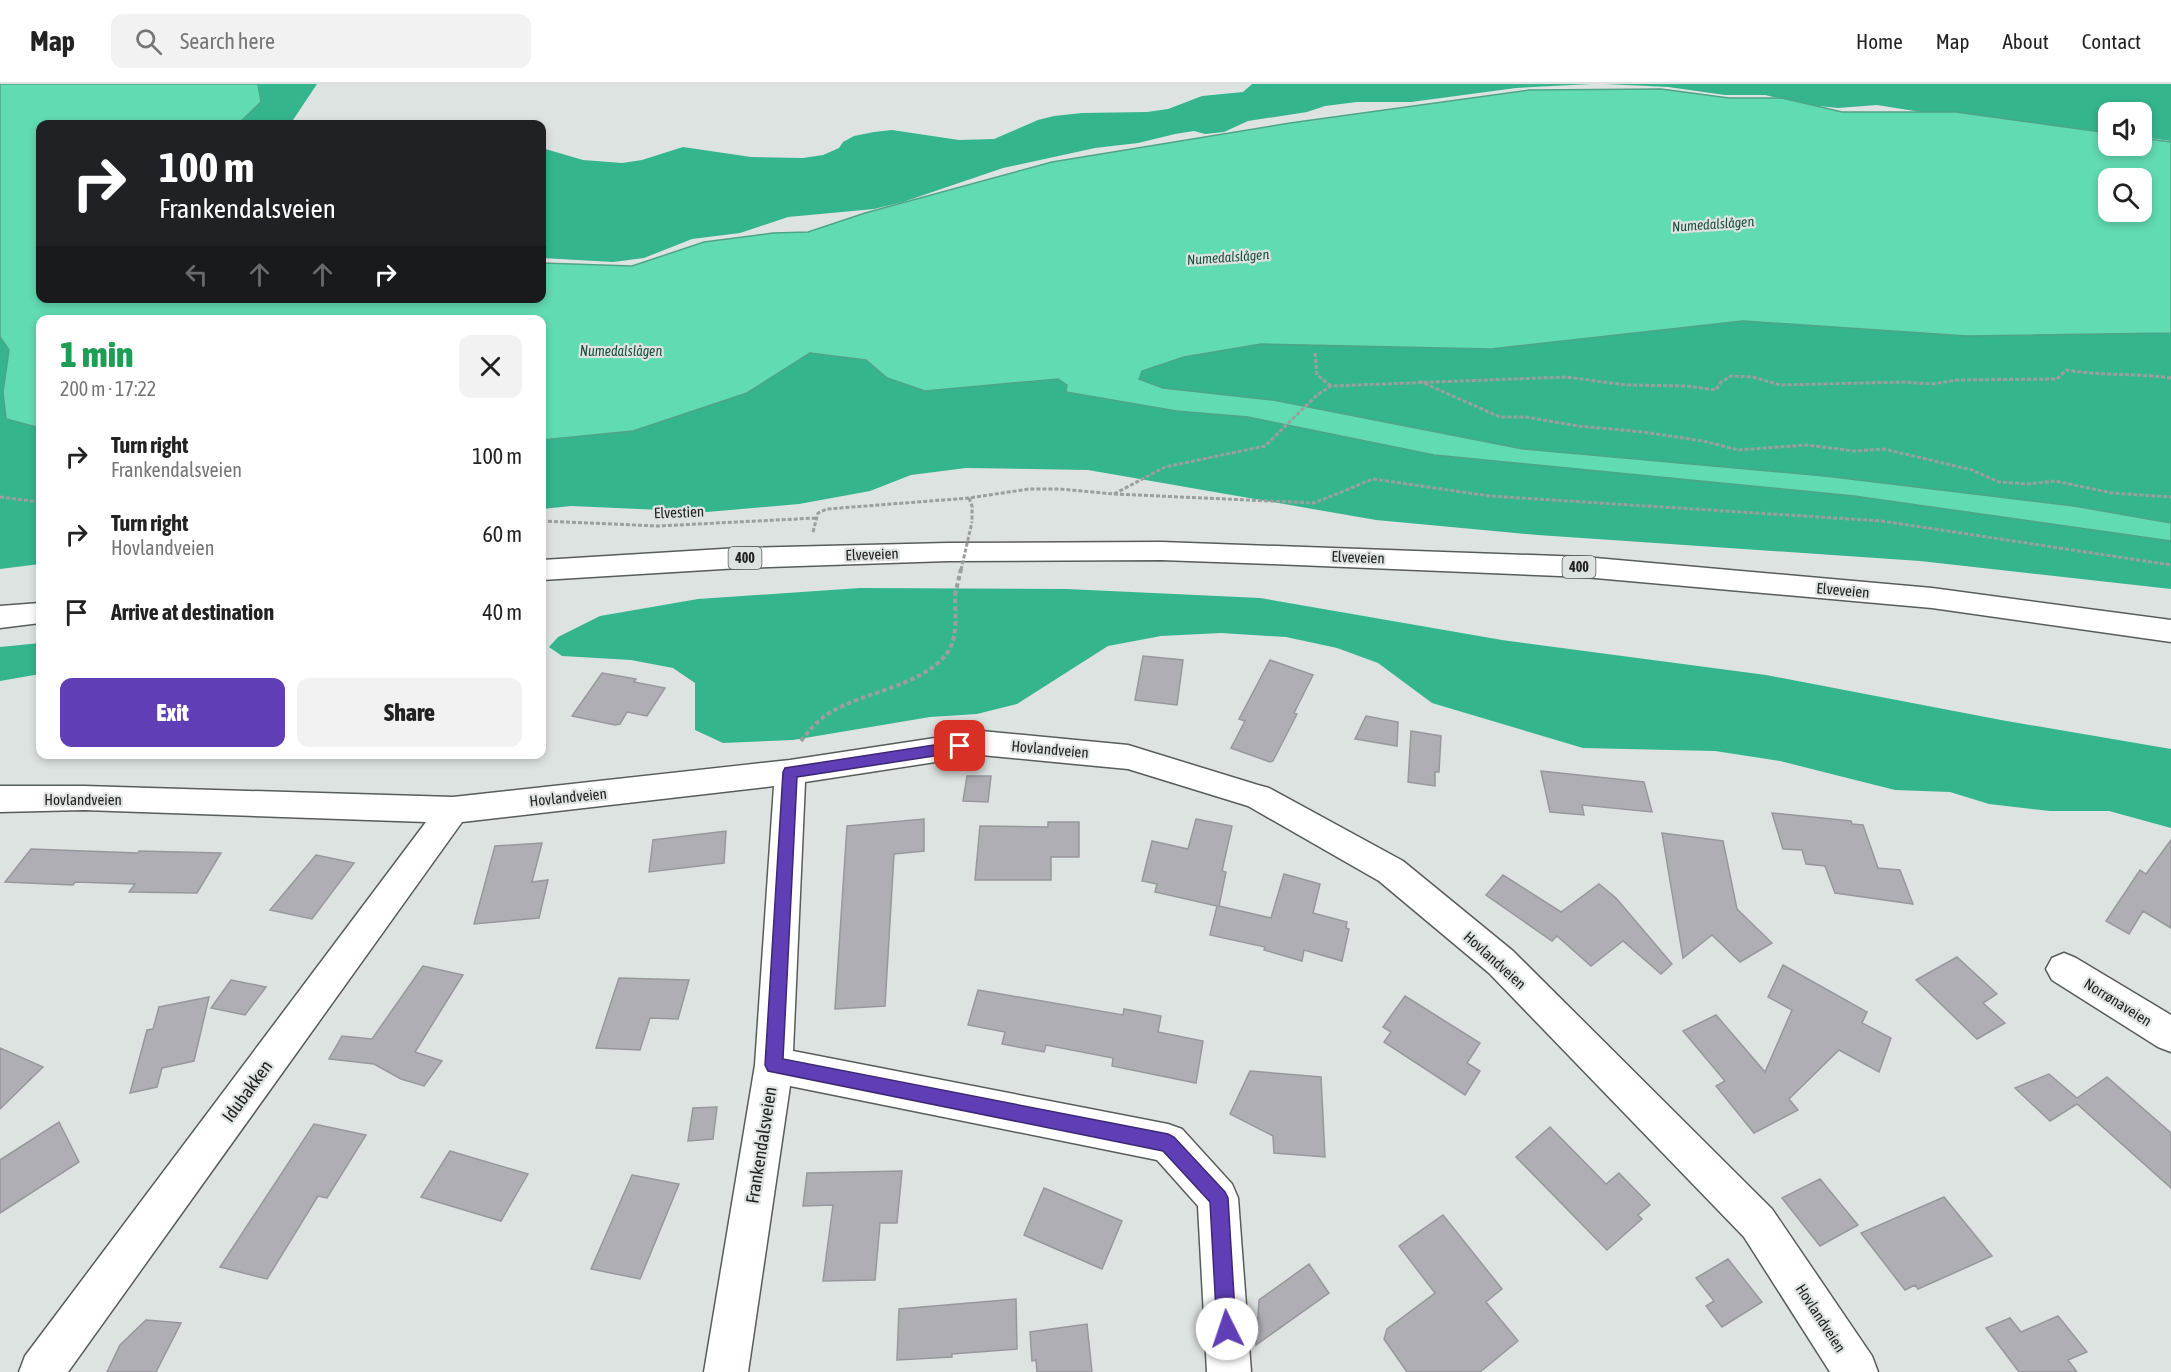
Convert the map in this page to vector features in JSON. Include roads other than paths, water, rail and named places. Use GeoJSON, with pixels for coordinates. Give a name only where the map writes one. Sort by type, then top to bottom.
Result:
{"type":"FeatureCollection","features":[{"type":"Feature","properties":{"kind":"highway","name":"Elveveien"},"geometry":{"type":"LineString","coordinates":[[546,570],[739,558],[948,552],[1161,551],[1273,554],[1584,567],[1932,598],[2171,631]]}},
{"type":"Feature","properties":{"kind":"highway"},"geometry":{"type":"LineString","coordinates":[[0,616],[36,613]]}},
{"type":"Feature","properties":{"kind":"street","name":"Hovlandveien"},"geometry":{"type":"LineString","coordinates":[[0,799],[84,798],[453,810],[790,772],[981,743],[1128,756],[1258,797],[1391,872],[1501,962],[1758,1223],[1856,1372]]}},
{"type":"Feature","properties":{"kind":"street","name":"Frankendalsveien"},"geometry":{"type":"LineString","coordinates":[[726,1372],[774,1065],[790,772]]}},
{"type":"Feature","properties":{"kind":"street","name":"Idubakken"},"geometry":{"type":"LineString","coordinates":[[41,1372],[453,810]]}},
{"type":"Feature","properties":{"kind":"street","name":"Norrønaveien"},"geometry":{"type":"LineString","coordinates":[[2064,969],[2171,1035]]}},
{"type":"Feature","properties":{"kind":"street"},"geometry":{"type":"LineString","coordinates":[[774,1065],[1168,1143],[1218,1198],[1230,1372]]}},
{"type":"Feature","properties":{"kind":"water","name":"Numedalslågen"},"geometry":{"type":"Polygon","coordinates":[[[0,84],[258,84],[261,102],[242,120],[36,120],[36,303],[546,303],[546,263],[632,266],[704,242],[773,233],[808,232],[865,213],[1052,162],[1290,123],[1529,90],[1661,89],[1729,98],[1782,98],[1842,112],[1956,112],[2098,131],[2098,156],[2152,156],[2152,139],[2171,142],[2171,333],[1967,336],[1743,321],[1491,349],[1261,344],[1184,357],[1142,371],[1139,379],[1163,388],[1273,400],[1523,449],[1825,476],[2074,506],[2171,523],[2171,541],[1854,496],[1434,455],[1248,417],[1176,411],[1066,392],[1067,385],[1058,379],[925,391],[887,378],[866,360],[810,353],[747,393],[633,431],[546,440],[546,315],[36,315],[36,427],[6,419],[3,392],[9,350],[0,337],[0,84]]]}}]}
